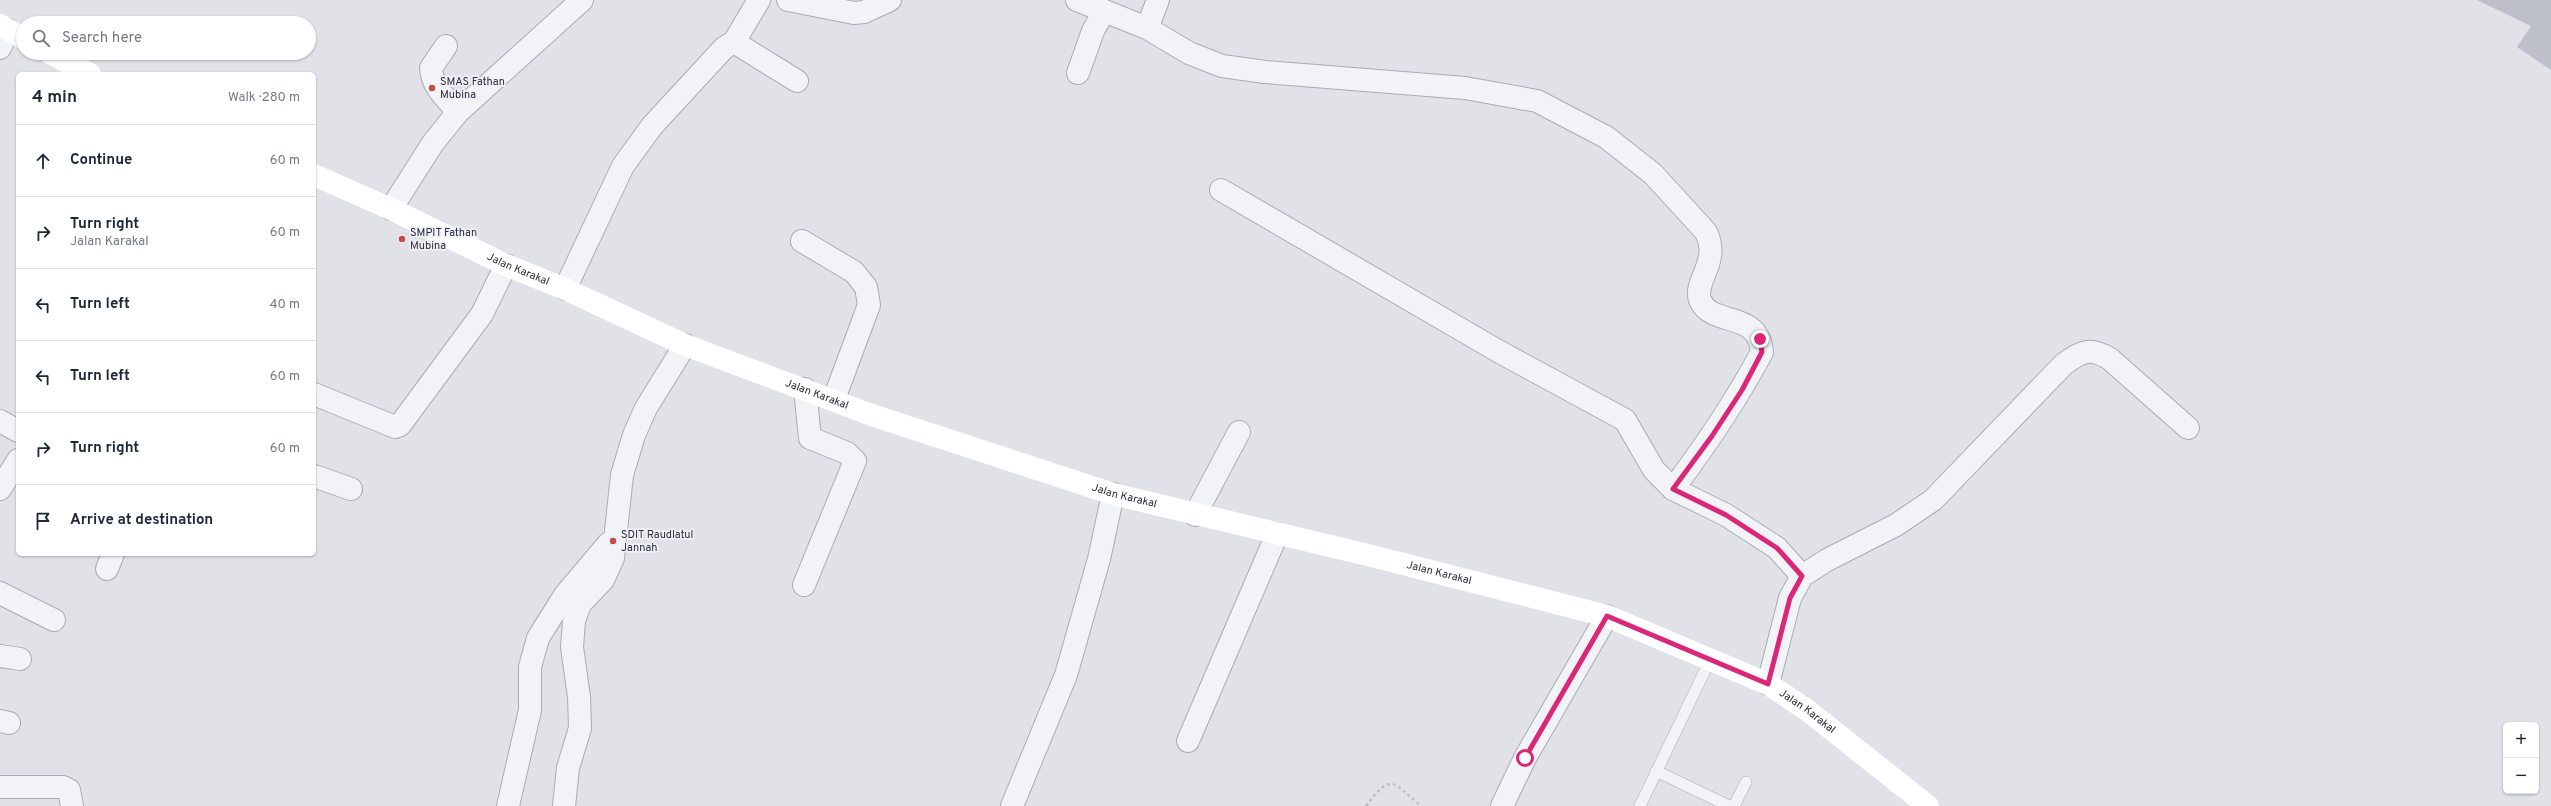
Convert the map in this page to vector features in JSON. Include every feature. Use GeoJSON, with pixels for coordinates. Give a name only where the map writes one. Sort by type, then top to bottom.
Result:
{"type":"FeatureCollection","features":[{"type":"Feature","properties":{"kind":"main road"},"geometry":{"type":"LineString","coordinates":[[63,60],[86,72]]}},
{"type":"Feature","properties":{"kind":"main road","name":"Jalan Karakal"},"geometry":{"type":"LineString","coordinates":[[316,176],[391,209],[506,265],[565,289],[685,345],[834,399],[869,414],[1113,494],[1195,515],[1476,581],[1607,616],[1768,684],[1807,710],[1926,806]]}},
{"type":"Feature","properties":{"kind":"street"},"geometry":{"type":"LineString","coordinates":[[391,209],[433,144],[458,112],[582,0]]}},
{"type":"Feature","properties":{"kind":"street"},"geometry":{"type":"LineString","coordinates":[[565,289],[623,166],[652,126],[724,48],[734,42],[759,0]]}},
{"type":"Feature","properties":{"kind":"street"},"geometry":{"type":"LineString","coordinates":[[788,0],[854,13],[864,12],[890,0]]}},
{"type":"Feature","properties":{"kind":"street"},"geometry":{"type":"LineString","coordinates":[[1077,0],[1146,28],[1189,53],[1222,66],[1265,72],[1465,88],[1537,101],[1606,137],[1653,174],[1706,232],[1711,243],[1712,251],[1700,290],[1700,299],[1711,311],[1747,325],[1756,331],[1762,352],[1742,390],[1712,436],[1673,489]]}},
{"type":"Feature","properties":{"kind":"street"},"geometry":{"type":"LineString","coordinates":[[1146,28],[1158,0]]}},
{"type":"Feature","properties":{"kind":"street"},"geometry":{"type":"LineString","coordinates":[[1078,73],[1093,31],[1104,11]]}},
{"type":"Feature","properties":{"kind":"street"},"geometry":{"type":"LineString","coordinates":[[734,42],[797,81]]}},
{"type":"Feature","properties":{"kind":"street"},"geometry":{"type":"LineString","coordinates":[[446,46],[430,68],[431,78],[435,86],[458,112]]}},
{"type":"Feature","properties":{"kind":"street"},"geometry":{"type":"LineString","coordinates":[[1221,190],[1498,351],[1625,420],[1654,470],[1673,489],[1726,515],[1777,548],[1802,576]]}},
{"type":"Feature","properties":{"kind":"street"},"geometry":{"type":"LineString","coordinates":[[802,241],[854,272],[866,287],[869,305],[834,399]]}},
{"type":"Feature","properties":{"kind":"street"},"geometry":{"type":"LineString","coordinates":[[316,395],[395,427],[400,426],[478,320],[506,265]]}},
{"type":"Feature","properties":{"kind":"street"},"geometry":{"type":"LineString","coordinates":[[564,806],[570,762],[578,741],[580,728],[579,697],[572,647],[574,621],[580,604],[603,580],[612,558],[622,475],[634,435],[646,408],[685,345]]}},
{"type":"Feature","properties":{"kind":"street"},"geometry":{"type":"LineString","coordinates":[[1768,684],[1790,598],[1802,576],[1827,560],[1896,525],[1933,500],[2064,364],[2080,352],[2098,352],[2110,359],[2188,428]]}},
{"type":"Feature","properties":{"kind":"street"},"geometry":{"type":"LineString","coordinates":[[804,585],[855,461],[847,453],[810,438],[805,389]]}},
{"type":"Feature","properties":{"kind":"street"},"geometry":{"type":"LineString","coordinates":[[0,421],[16,430]]}},
{"type":"Feature","properties":{"kind":"street"},"geometry":{"type":"LineString","coordinates":[[1195,515],[1239,432]]}},
{"type":"Feature","properties":{"kind":"street"},"geometry":{"type":"LineString","coordinates":[[0,489],[16,463]]}},
{"type":"Feature","properties":{"kind":"street"},"geometry":{"type":"LineString","coordinates":[[316,477],[351,489]]}},
{"type":"Feature","properties":{"kind":"street"},"geometry":{"type":"LineString","coordinates":[[1012,806],[1066,675],[1099,559],[1113,494]]}},
{"type":"Feature","properties":{"kind":"street"},"geometry":{"type":"LineString","coordinates":[[1188,741],[1277,534]]}},
{"type":"Feature","properties":{"kind":"street"},"geometry":{"type":"LineString","coordinates":[[508,806],[530,710],[530,667],[538,638],[566,595],[608,544],[614,540]]}},
{"type":"Feature","properties":{"kind":"street"},"geometry":{"type":"LineString","coordinates":[[0,593],[54,620]]}},
{"type":"Feature","properties":{"kind":"street"},"geometry":{"type":"LineString","coordinates":[[1502,806],[1525,758],[1607,616]]}},
{"type":"Feature","properties":{"kind":"street"},"geometry":{"type":"LineString","coordinates":[[0,793],[63,787],[69,790],[72,806]]}},
{"type":"Feature","properties":{"kind":"lane"},"geometry":{"type":"LineString","coordinates":[[1640,806],[1710,660]]}},
{"type":"Feature","properties":{"kind":"lane"},"geometry":{"type":"LineString","coordinates":[[1656,771],[1729,806]]}},
{"type":"Feature","properties":{"kind":"lane"},"geometry":{"type":"LineString","coordinates":[[1734,806],[1746,782]]}},
{"type":"Feature","properties":{"kind":"path"},"geometry":{"type":"LineString","coordinates":[[1366,806],[1381,786],[1387,784],[1396,785],[1421,806]]}},
{"type":"Feature","properties":{"kind":"building"},"geometry":{"type":"Polygon","coordinates":[[[2477,0],[2551,0],[2551,70],[2517,47],[2531,26],[2477,0]]]}},
{"type":"Feature","properties":{"kind":"place","name":"SMAS Fathan Mubina"},"geometry":{"type":"Point","coordinates":[432,88]}},
{"type":"Feature","properties":{"kind":"place","name":"SMPIT Fathan Mubina"},"geometry":{"type":"Point","coordinates":[402,239]}},
{"type":"Feature","properties":{"kind":"place","name":"SDIT Raudlatul Jannah"},"geometry":{"type":"Point","coordinates":[613,541]}},
{"type":"Feature","properties":{"kind":"route"},"geometry":{"type":"LineString","coordinates":[[1525,758],[1607,616],[1768,684],[1790,598],[1802,576],[1777,548],[1726,515],[1673,489],[1712,436],[1742,390],[1762,352],[1760,339]]}}]}
